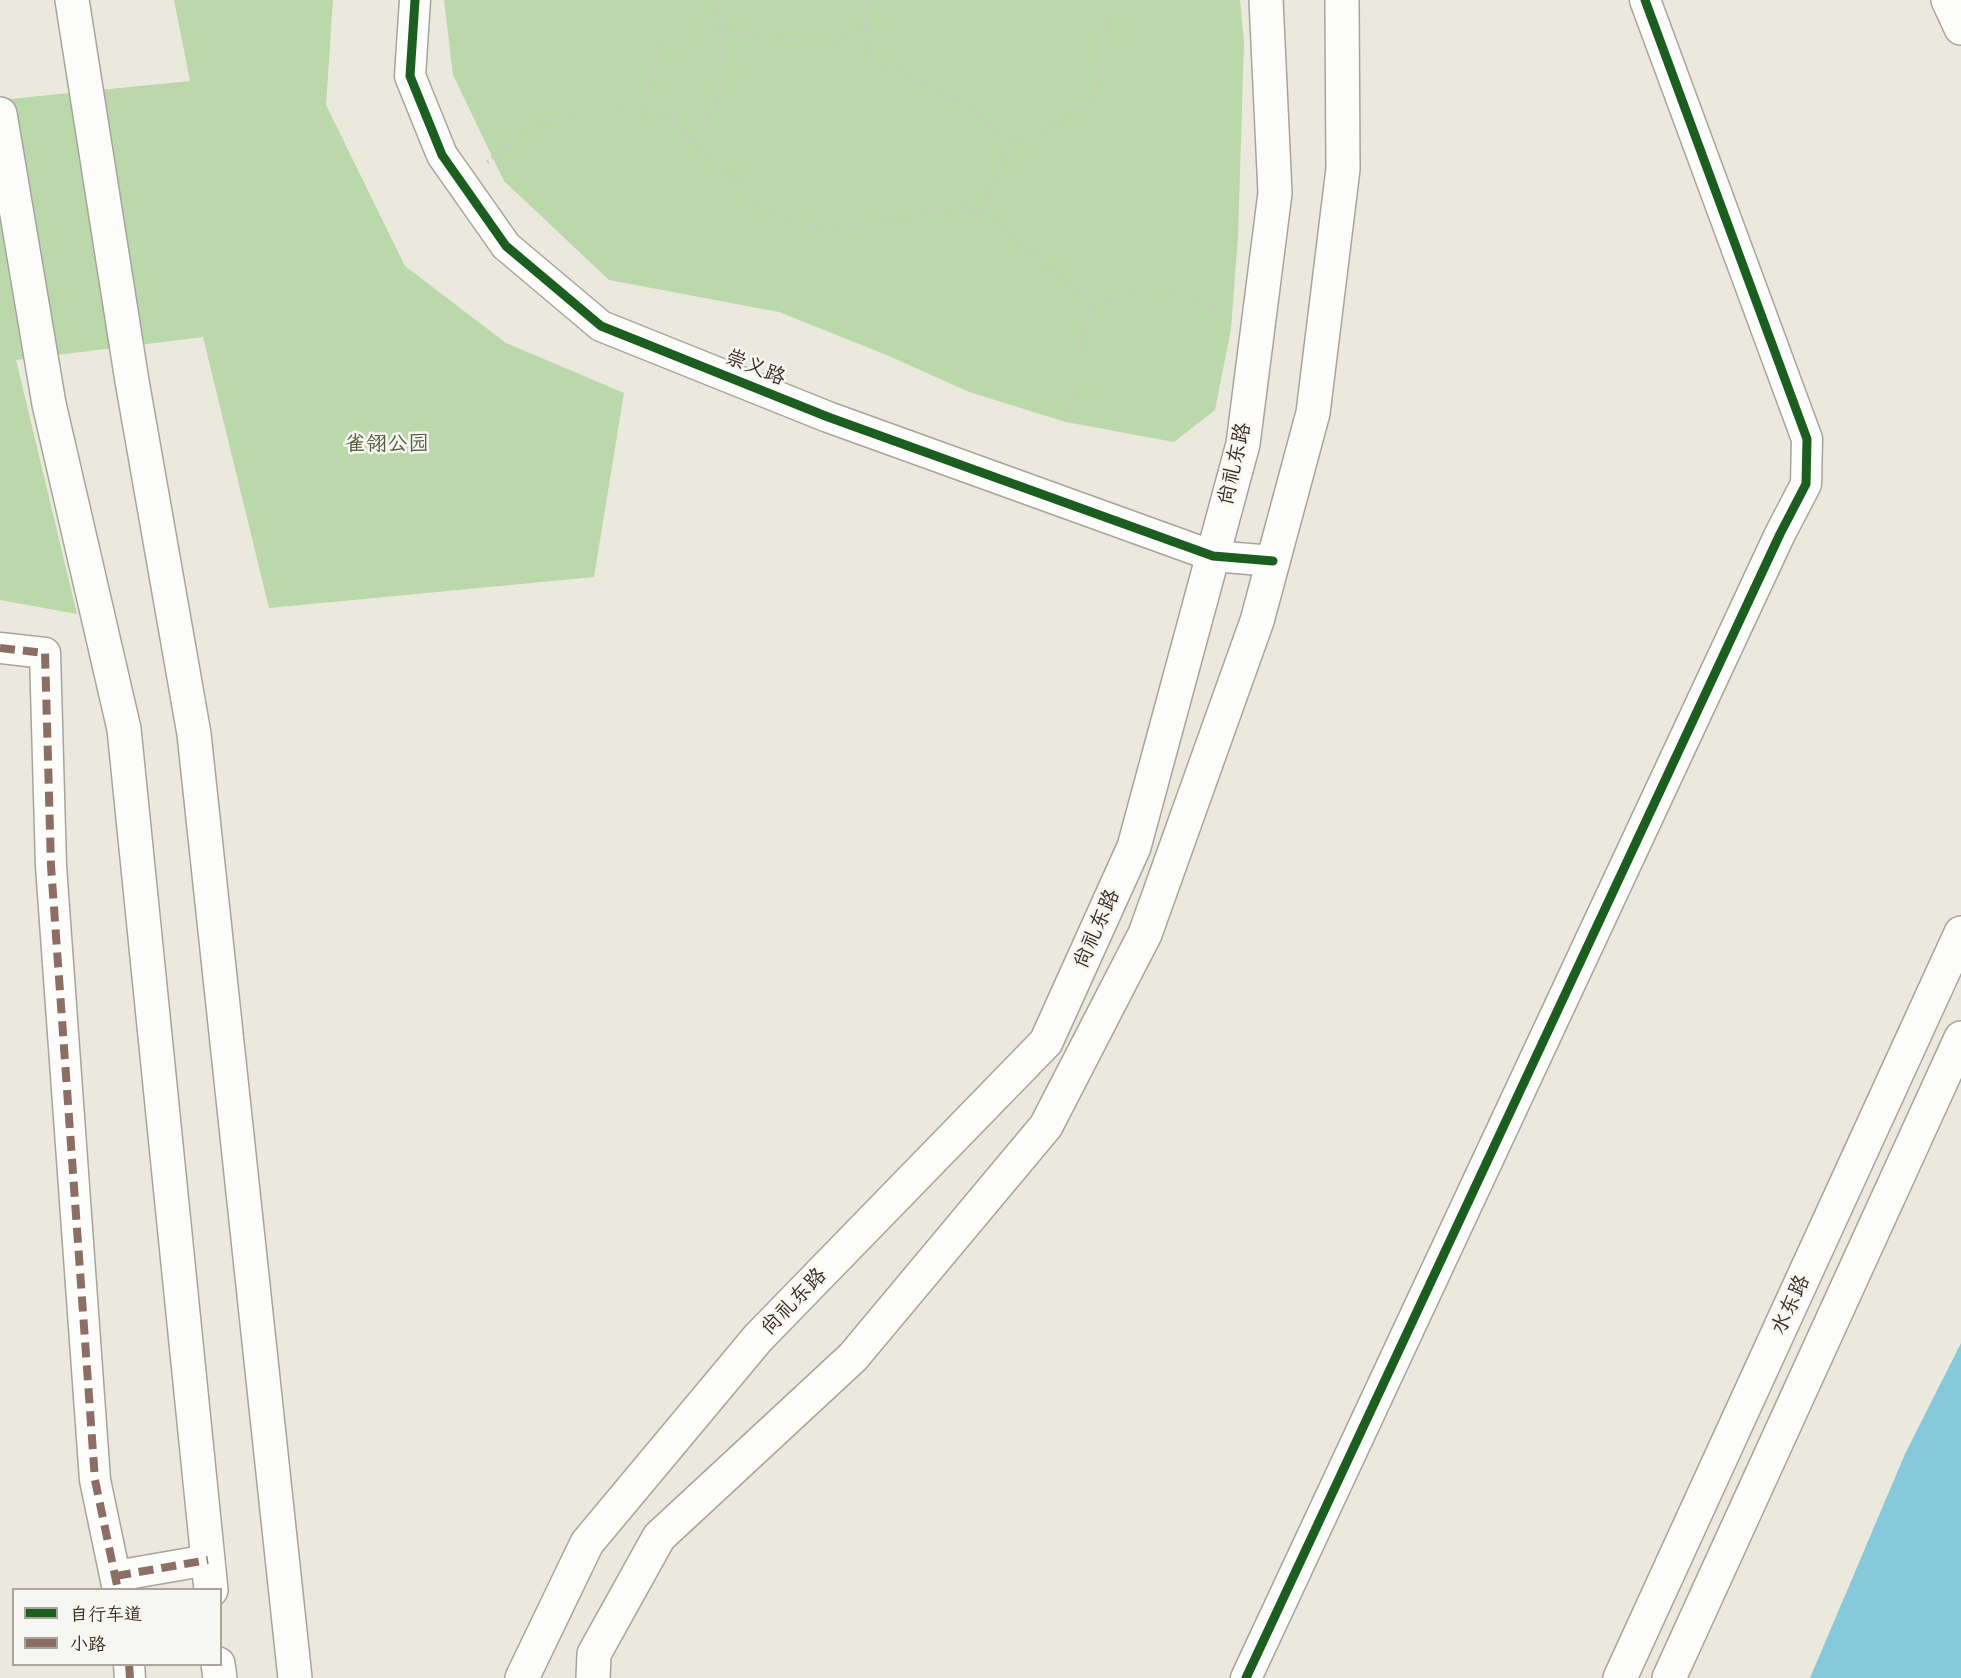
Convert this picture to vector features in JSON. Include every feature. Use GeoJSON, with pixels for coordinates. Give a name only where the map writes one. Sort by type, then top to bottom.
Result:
{"type":"FeatureCollection","features":[{"type":"Feature","properties":{"kind":"main road"},"geometry":{"type":"LineString","coordinates":[[72,0],[132,381],[194,734],[295,1678]]}},
{"type":"Feature","properties":{"kind":"main road","name":"尚礼东路"},"geometry":{"type":"LineString","coordinates":[[522,1678],[587,1543],[758,1338],[1046,1042],[1134,847],[1243,444],[1275,193],[1266,0]]}},
{"type":"Feature","properties":{"kind":"main road","name":"尚礼东路"},"geometry":{"type":"LineString","coordinates":[[593,1678],[594,1654],[659,1537],[852,1357],[1047,1126],[1145,934],[1257,621],[1313,413],[1342,180],[1342,0]]}},
{"type":"Feature","properties":{"kind":"main road"},"geometry":{"type":"LineString","coordinates":[[1948,0],[1961,28]]}},
{"type":"Feature","properties":{"kind":"main road"},"geometry":{"type":"LineString","coordinates":[[0,114],[49,404],[124,729],[209,1575]]}},
{"type":"Feature","properties":{"kind":"main road","name":"水东路"},"geometry":{"type":"LineString","coordinates":[[1620,1678],[1961,933]]}},
{"type":"Feature","properties":{"kind":"main road","name":"水东路"},"geometry":{"type":"LineString","coordinates":[[1669,1678],[1961,1038]]}},
{"type":"Feature","properties":{"kind":"street","name":"崇义路"},"geometry":{"type":"LineString","coordinates":[[415,0],[410,76],[442,155],[506,246],[601,326],[828,417],[1213,556],[1273,561]]}},
{"type":"Feature","properties":{"kind":"street"},"geometry":{"type":"LineString","coordinates":[[1246,1678],[1765,567],[1806,484],[1807,439],[1645,0]]}},
{"type":"Feature","properties":{"kind":"street"},"geometry":{"type":"LineString","coordinates":[[0,648],[45,653],[51,866],[95,1480],[117,1582],[209,1575]]}},
{"type":"Feature","properties":{"kind":"path"},"geometry":{"type":"LineString","coordinates":[[694,141],[722,84],[722,29],[711,0]]}},
{"type":"Feature","properties":{"kind":"path"},"geometry":{"type":"LineString","coordinates":[[866,0],[865,26],[872,62],[907,75],[969,106],[1012,144]]}},
{"type":"Feature","properties":{"kind":"path"},"geometry":{"type":"LineString","coordinates":[[980,215],[1012,144],[1039,136],[1095,95],[1111,0]]}},
{"type":"Feature","properties":{"kind":"path"},"geometry":{"type":"LineString","coordinates":[[645,113],[650,72],[661,42],[679,35],[722,29],[783,40],[830,43],[865,26]]}},
{"type":"Feature","properties":{"kind":"path"},"geometry":{"type":"LineString","coordinates":[[461,183],[521,134],[592,105],[666,116],[723,167],[765,211],[825,229],[899,219],[957,206],[999,222],[1049,268],[1094,304]]}},
{"type":"Feature","properties":{"kind":"path"},"geometry":{"type":"LineString","coordinates":[[1094,304],[1134,292],[1162,290],[1216,307],[1260,309]]}},
{"type":"Feature","properties":{"kind":"path"},"geometry":{"type":"LineString","coordinates":[[1066,422],[1076,389],[1080,349],[1094,304]]}},
{"type":"Feature","properties":{"kind":"green space","name":"雀翎公园"},"geometry":{"type":"Polygon","coordinates":[[[174,0],[333,0],[326,105],[405,266],[506,343],[624,393],[594,577],[269,608],[203,337],[16,360],[77,614],[0,600],[0,100],[190,81],[174,0]]]}},
{"type":"Feature","properties":{"kind":"green space"},"geometry":{"type":"Polygon","coordinates":[[[444,0],[1240,0],[1244,42],[1238,237],[1231,329],[1215,410],[1174,442],[1066,422],[969,392],[889,356],[779,312],[609,280],[504,181],[453,75],[444,0]]]}},
{"type":"Feature","properties":{"kind":"water"},"geometry":{"type":"Polygon","coordinates":[[[1961,1343],[1961,1678],[1810,1678],[1905,1454],[1961,1343]]]}},
{"type":"Feature","properties":{"kind":"marked path"},"geometry":{"type":"LineString","coordinates":[[0,648],[45,653],[51,866],[95,1480],[118,1588]]}},
{"type":"Feature","properties":{"kind":"marked path"},"geometry":{"type":"LineString","coordinates":[[116,1576],[208,1560]]}},
{"type":"Feature","properties":{"kind":"marked path"},"geometry":{"type":"LineString","coordinates":[[129,1666],[130,1678]]}},
{"type":"Feature","properties":{"kind":"cycle path"},"geometry":{"type":"LineString","coordinates":[[415,0],[410,76],[442,155],[506,246],[601,326],[828,417],[1213,556],[1273,561]]}},
{"type":"Feature","properties":{"kind":"cycle path"},"geometry":{"type":"LineString","coordinates":[[1246,1678],[1780,534],[1806,484],[1807,439],[1645,0]]}}]}
